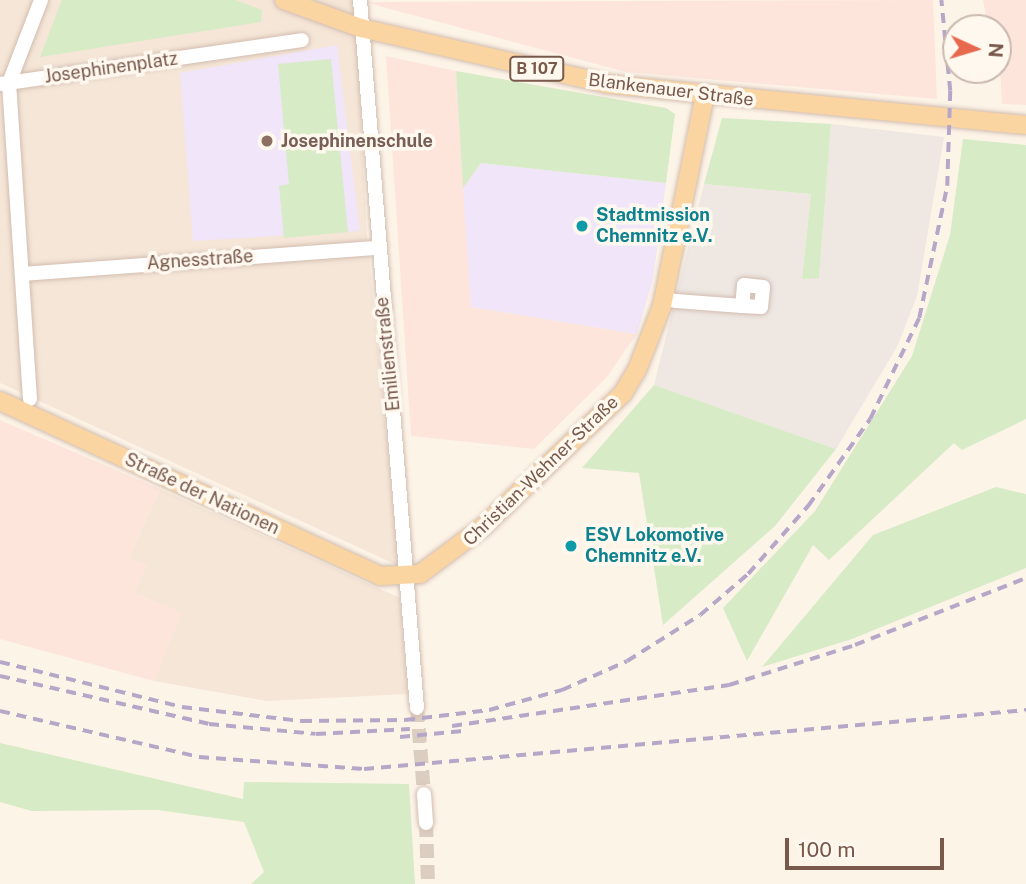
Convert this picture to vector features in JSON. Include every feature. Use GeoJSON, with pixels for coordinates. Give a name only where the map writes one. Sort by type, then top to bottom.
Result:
{"type":"FeatureCollection","features":[{"type":"Feature","properties":{"kind":"main road","name":"Blankenauer Straße"},"geometry":{"type":"LineString","coordinates":[[284,0],[361,28],[607,85],[1026,125]]}},
{"type":"Feature","properties":{"kind":"main road","name":"Christian-Wehner-Straße"},"geometry":{"type":"LineString","coordinates":[[407,577],[456,552],[623,393],[649,345],[664,299],[705,96]]}},
{"type":"Feature","properties":{"kind":"main road","name":"Straße der Nationen"},"geometry":{"type":"LineString","coordinates":[[0,401],[380,576],[407,577]]}},
{"type":"Feature","properties":{"kind":"street","name":"Josephinenplatz"},"geometry":{"type":"LineString","coordinates":[[5,84],[41,0]]}},
{"type":"Feature","properties":{"kind":"street","name":"Emilienstraße"},"geometry":{"type":"LineString","coordinates":[[360,0],[417,708]]}},
{"type":"Feature","properties":{"kind":"street","name":"Josephinenplatz"},"geometry":{"type":"LineString","coordinates":[[5,84],[302,40]]}},
{"type":"Feature","properties":{"kind":"street"},"geometry":{"type":"LineString","coordinates":[[5,84],[30,399]]}},
{"type":"Feature","properties":{"kind":"street","name":"Agnesstraße"},"geometry":{"type":"LineString","coordinates":[[22,274],[378,248]]}},
{"type":"Feature","properties":{"kind":"street"},"geometry":{"type":"LineString","coordinates":[[664,299],[742,306]]}},
{"type":"Feature","properties":{"kind":"street"},"geometry":{"type":"LineString","coordinates":[[424,794],[426,823]]}},
{"type":"Feature","properties":{"kind":"shaded area"},"geometry":{"type":"Polygon","coordinates":[[[0,0],[355,0],[367,237],[399,566],[0,383],[0,0]]]}},
{"type":"Feature","properties":{"kind":"shaded area"},"geometry":{"type":"Polygon","coordinates":[[[933,0],[937,99],[626,72],[364,2],[933,0]]]}},
{"type":"Feature","properties":{"kind":"shaded area"},"geometry":{"type":"Polygon","coordinates":[[[983,0],[1026,0],[1026,105],[1002,104],[1001,84],[1012,84],[1012,14],[986,14],[983,0]]]}},
{"type":"Feature","properties":{"kind":"shaded area","name":"Josephinenschule"},"geometry":{"type":"Polygon","coordinates":[[[337,45],[360,231],[193,241],[180,73],[337,45]]]}},
{"type":"Feature","properties":{"kind":"shaded area"},"geometry":{"type":"Polygon","coordinates":[[[386,56],[456,71],[471,307],[637,334],[606,378],[534,449],[411,436],[386,56]]]}},
{"type":"Feature","properties":{"kind":"shaded area"},"geometry":{"type":"Polygon","coordinates":[[[831,124],[944,137],[917,296],[897,347],[836,449],[654,385],[704,184],[811,194],[802,278],[819,277],[831,124]]]}},
{"type":"Feature","properties":{"kind":"shaded area"},"geometry":{"type":"Polygon","coordinates":[[[481,163],[666,183],[653,279],[637,334],[471,307],[463,188],[481,163]]]}},
{"type":"Feature","properties":{"kind":"shaded area"},"geometry":{"type":"Polygon","coordinates":[[[0,420],[160,489],[129,557],[147,565],[135,593],[182,613],[154,681],[0,639],[0,420]]]}},
{"type":"Feature","properties":{"kind":"shaded area"},"geometry":{"type":"Polygon","coordinates":[[[160,489],[400,598],[408,694],[267,701],[154,681],[181,613],[135,593],[129,557],[160,489]]]}},
{"type":"Feature","properties":{"kind":"green space"},"geometry":{"type":"Polygon","coordinates":[[[62,0],[235,0],[262,10],[261,22],[40,57],[62,0]]]}},
{"type":"Feature","properties":{"kind":"green space"},"geometry":{"type":"Polygon","coordinates":[[[331,59],[348,232],[284,238],[279,186],[289,184],[278,64],[331,59]]]}},
{"type":"Feature","properties":{"kind":"green space"},"geometry":{"type":"Polygon","coordinates":[[[456,71],[666,108],[675,114],[666,183],[481,163],[463,188],[456,71]]]}},
{"type":"Feature","properties":{"kind":"green space"},"geometry":{"type":"Polygon","coordinates":[[[722,118],[831,124],[819,278],[802,279],[811,194],[704,184],[722,118]]]}},
{"type":"Feature","properties":{"kind":"green space"},"geometry":{"type":"Polygon","coordinates":[[[963,139],[1026,145],[1026,419],[962,450],[954,443],[829,560],[813,545],[747,661],[723,608],[815,511],[912,356],[950,235],[963,139]]]}},
{"type":"Feature","properties":{"kind":"green space"},"geometry":{"type":"Polygon","coordinates":[[[654,385],[836,449],[775,526],[663,625],[639,473],[582,468],[654,385]]]}},
{"type":"Feature","properties":{"kind":"green space"},"geometry":{"type":"Polygon","coordinates":[[[996,487],[1026,494],[1026,568],[852,639],[762,667],[873,535],[996,487]]]}},
{"type":"Feature","properties":{"kind":"green space"},"geometry":{"type":"Polygon","coordinates":[[[0,743],[243,799],[244,782],[409,784],[415,884],[251,884],[264,872],[244,822],[157,810],[32,811],[0,802],[0,743]]]}},
{"type":"Feature","properties":{"kind":"tunnel"},"geometry":{"type":"LineString","coordinates":[[417,708],[424,794]]}},
{"type":"Feature","properties":{"kind":"tunnel"},"geometry":{"type":"LineString","coordinates":[[426,823],[428,884]]}},
{"type":"Feature","properties":{"kind":"railway"},"geometry":{"type":"LineString","coordinates":[[0,662],[182,707],[302,721],[405,720],[489,710],[562,690],[627,661],[700,615],[748,574],[808,506],[870,419],[919,318],[947,186],[950,91],[941,0]]}},
{"type":"Feature","properties":{"kind":"railway"},"geometry":{"type":"LineString","coordinates":[[452,726],[729,685],[855,645],[1026,578]]}},
{"type":"Feature","properties":{"kind":"railway"},"geometry":{"type":"LineString","coordinates":[[0,676],[209,724],[316,734],[410,729]]}},
{"type":"Feature","properties":{"kind":"railway"},"geometry":{"type":"LineString","coordinates":[[0,711],[199,757],[364,769],[1026,710]]}},
{"type":"Feature","properties":{"kind":"railway"},"geometry":{"type":"LineString","coordinates":[[400,737],[463,731]]}},
{"type":"Feature","properties":{"kind":"place","name":"Josephinenschule"},"geometry":{"type":"Point","coordinates":[267,141]}},
{"type":"Feature","properties":{"kind":"place","name":"Stadtmission Chemnitz e.V."},"geometry":{"type":"Point","coordinates":[582,226]}},
{"type":"Feature","properties":{"kind":"place","name":"ESV Lokomotive Chemnitz e.V."},"geometry":{"type":"Point","coordinates":[571,546]}}]}
